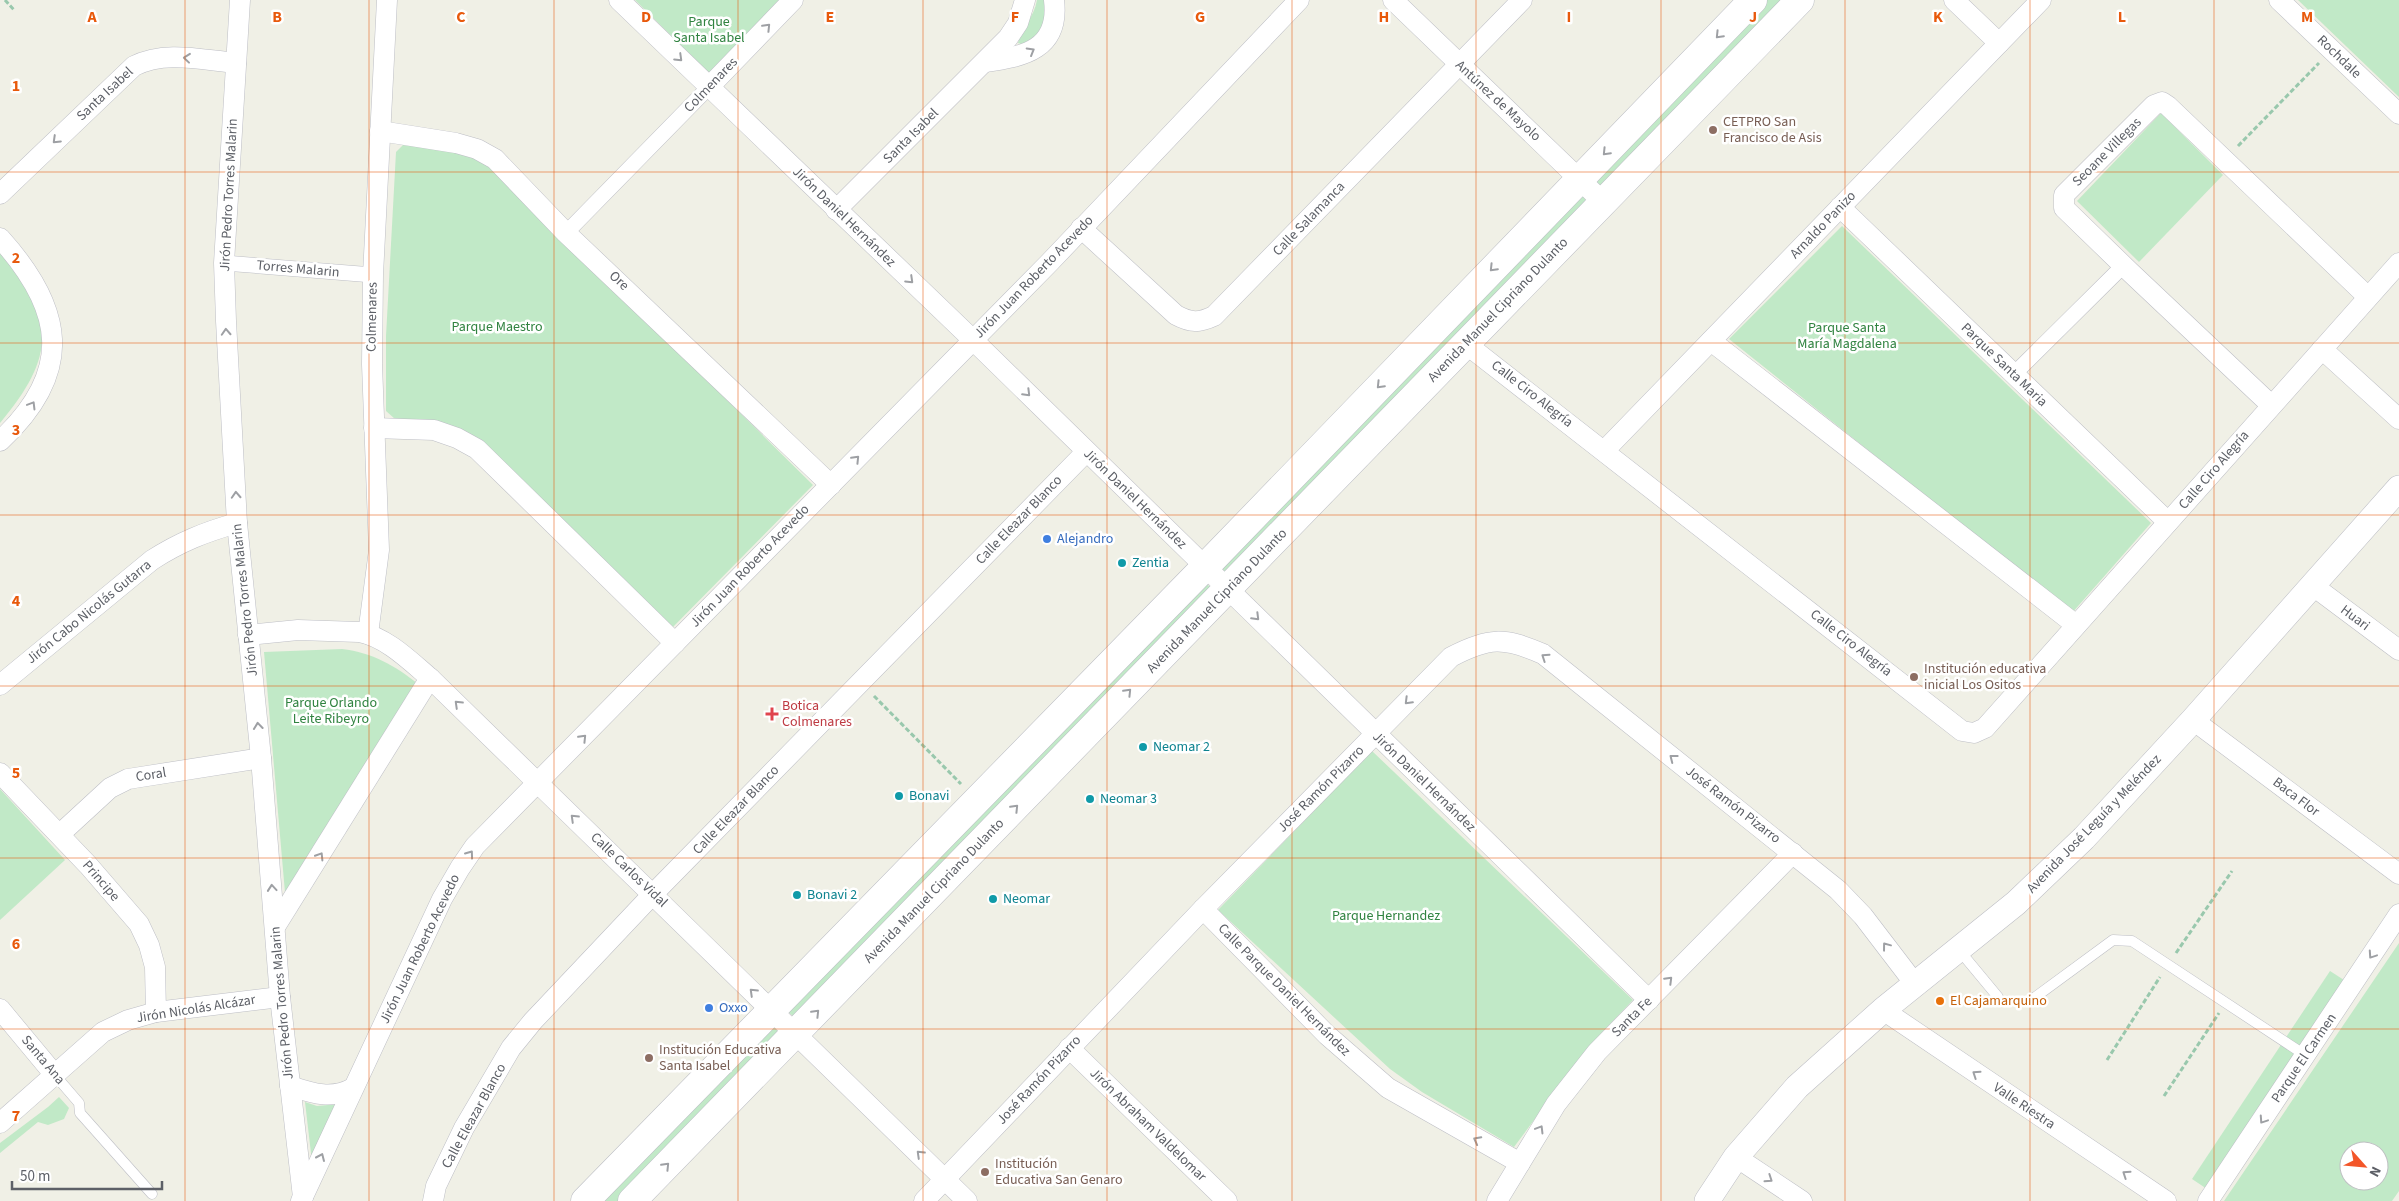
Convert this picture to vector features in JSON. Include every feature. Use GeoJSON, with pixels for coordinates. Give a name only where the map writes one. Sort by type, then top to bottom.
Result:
{"type":"FeatureCollection","features":[{"type":"Feature","properties":{"kind":"main road"},"geometry":{"type":"LineString","coordinates":[[585,1201],[1205,567],[1753,0]]}},
{"type":"Feature","properties":{"kind":"main road","name":"Avenida Manuel Cipriano Dulanto"},"geometry":{"type":"LineString","coordinates":[[632,1201],[1800,0]]}},
{"type":"Feature","properties":{"kind":"street","name":"Jirón Pedro Torres Malarin"},"geometry":{"type":"LineString","coordinates":[[240,0],[224,263],[237,524],[261,758],[280,997],[302,1199]]}},
{"type":"Feature","properties":{"kind":"street","name":"Colmenares"},"geometry":{"type":"LineString","coordinates":[[368,634],[379,542],[374,428],[373,275],[387,0]]}},
{"type":"Feature","properties":{"kind":"street","name":"Jirón Daniel Hernández"},"geometry":{"type":"LineString","coordinates":[[619,0],[973,340],[1649,1000]]}},
{"type":"Feature","properties":{"kind":"street","name":"Colmenares"},"geometry":{"type":"LineString","coordinates":[[566,233],[793,0]]}},
{"type":"Feature","properties":{"kind":"street","name":"Santa Isabel"},"geometry":{"type":"LineString","coordinates":[[836,210],[1008,38],[1018,23],[1024,0]]}},
{"type":"Feature","properties":{"kind":"street"},"geometry":{"type":"LineString","coordinates":[[985,62],[1014,59],[1032,52],[1042,44],[1051,29],[1056,14],[1054,0]]}},
{"type":"Feature","properties":{"kind":"street","name":"Jirón Juan Roberto Acevedo"},"geometry":{"type":"LineString","coordinates":[[302,1199],[442,899],[475,846],[973,340],[1299,0]]}},
{"type":"Feature","properties":{"kind":"street","name":"Antúnez de Mayolo"},"geometry":{"type":"LineString","coordinates":[[1393,0],[1603,202]]}},
{"type":"Feature","properties":{"kind":"street","name":"Calle Salamanca"},"geometry":{"type":"LineString","coordinates":[[1081,228],[1176,315],[1189,322],[1200,322],[1214,316],[1522,0]]}},
{"type":"Feature","properties":{"kind":"street"},"geometry":{"type":"LineString","coordinates":[[1954,0],[1999,43]]}},
{"type":"Feature","properties":{"kind":"street","name":"Arnaldo Panizo"},"geometry":{"type":"LineString","coordinates":[[1605,450],[2041,0]]}},
{"type":"Feature","properties":{"kind":"street","name":"Rochdale"},"geometry":{"type":"LineString","coordinates":[[2279,0],[2399,114]]}},
{"type":"Feature","properties":{"kind":"street","name":"Santa Isabel"},"geometry":{"type":"LineString","coordinates":[[0,194],[134,66],[148,59],[168,56],[236,63]]}},
{"type":"Feature","properties":{"kind":"street","name":"Seoane Villegas"},"geometry":{"type":"LineString","coordinates":[[2271,405],[2064,208],[2064,195],[2154,105],[2162,102],[2225,159],[2368,297]]}},
{"type":"Feature","properties":{"kind":"street","name":"Ore"},"geometry":{"type":"LineString","coordinates":[[380,131],[456,143],[477,149],[495,159],[566,233],[831,484]]}},
{"type":"Feature","properties":{"kind":"street","name":"Parque Santa Maria"},"geometry":{"type":"LineString","coordinates":[[1840,207],[2168,522]]}},
{"type":"Feature","properties":{"kind":"street"},"geometry":{"type":"LineString","coordinates":[[0,238],[27,272],[41,296],[53,340],[51,362],[43,385],[23,419],[0,441]]}},
{"type":"Feature","properties":{"kind":"street","name":"Torres Malarin"},"geometry":{"type":"LineString","coordinates":[[224,263],[373,275]]}},
{"type":"Feature","properties":{"kind":"street","name":"Calle Ciro Alegría"},"geometry":{"type":"LineString","coordinates":[[1466,344],[1605,450],[1962,730],[1974,733],[1985,728],[2399,263]]}},
{"type":"Feature","properties":{"kind":"street"},"geometry":{"type":"LineString","coordinates":[[2014,374],[2123,266]]}},
{"type":"Feature","properties":{"kind":"street"},"geometry":{"type":"LineString","coordinates":[[1711,340],[2076,625]]}},
{"type":"Feature","properties":{"kind":"street"},"geometry":{"type":"LineString","coordinates":[[2322,349],[2399,419]]}},
{"type":"Feature","properties":{"kind":"street"},"geometry":{"type":"LineString","coordinates":[[374,428],[434,430],[456,438],[477,449],[674,644]]}},
{"type":"Feature","properties":{"kind":"street","name":"Calle Eleazar Blanco"},"geometry":{"type":"LineString","coordinates":[[433,1201],[436,1186],[464,1128],[511,1048],[533,1021],[860,682],[1086,452]]}},
{"type":"Feature","properties":{"kind":"street","name":"Avenida José Leguía y Meléndez"},"geometry":{"type":"LineString","coordinates":[[1707,1201],[1736,1157],[1797,1087],[1883,1010],[2016,903],[2058,864],[2118,803],[2399,488]]}},
{"type":"Feature","properties":{"kind":"street","name":"Jirón Cabo Nicolás Gutarra"},"geometry":{"type":"LineString","coordinates":[[0,685],[127,578],[152,560],[178,543],[207,532],[237,524]]}},
{"type":"Feature","properties":{"kind":"street","name":"Huari"},"geometry":{"type":"LineString","coordinates":[[2312,585],[2399,650]]}},
{"type":"Feature","properties":{"kind":"street","name":"Calle Carlos Vidal"},"geometry":{"type":"LineString","coordinates":[[248,635],[298,630],[368,634],[394,648],[430,678],[539,783],[967,1201]]}},
{"type":"Feature","properties":{"kind":"street","name":"José Ramón Pizarro"},"geometry":{"type":"LineString","coordinates":[[924,1201],[1203,909],[1375,734],[1452,657],[1476,644],[1498,642],[1519,644],[1543,654],[1838,890],[1863,916],[1915,984]]}},
{"type":"Feature","properties":{"kind":"street"},"geometry":{"type":"LineString","coordinates":[[275,927],[371,776],[430,678]]}},
{"type":"Feature","properties":{"kind":"street","name":"Baca Flor"},"geometry":{"type":"LineString","coordinates":[[2193,720],[2399,874]]}},
{"type":"Feature","properties":{"kind":"street","name":"Coral"},"geometry":{"type":"LineString","coordinates":[[60,834],[110,788],[128,779],[261,758]]}},
{"type":"Feature","properties":{"kind":"street","name":"Principe"},"geometry":{"type":"LineString","coordinates":[[0,773],[60,834],[139,924],[149,945],[155,967],[156,1012]]}},
{"type":"Feature","properties":{"kind":"street","name":"Santa Fe"},"geometry":{"type":"LineString","coordinates":[[1497,1201],[1556,1104],[1597,1052],[1793,853]]}},
{"type":"Feature","properties":{"kind":"street","name":"Calle Parque Daniel Hernández"},"geometry":{"type":"LineString","coordinates":[[1203,909],[1327,1036],[1388,1088],[1466,1135],[1520,1163]]}},
{"type":"Feature","properties":{"kind":"street","name":"Parque El Carmen"},"geometry":{"type":"LineString","coordinates":[[2208,1201],[2399,914]]}},
{"type":"Feature","properties":{"kind":"street","name":"Jirón Nicolás Alcázar"},"geometry":{"type":"LineString","coordinates":[[0,1123],[103,1032],[128,1020],[156,1012],[280,997]]}},
{"type":"Feature","properties":{"kind":"street","name":"Santa Ana"},"geometry":{"type":"LineString","coordinates":[[0,1009],[54,1074]]}},
{"type":"Feature","properties":{"kind":"street","name":"Valle Riestra"},"geometry":{"type":"LineString","coordinates":[[1883,1010],[2166,1201]]}},
{"type":"Feature","properties":{"kind":"street","name":"Jirón Abraham Valdelomar"},"geometry":{"type":"LineString","coordinates":[[1069,1048],[1227,1201]]}},
{"type":"Feature","properties":{"kind":"street"},"geometry":{"type":"LineString","coordinates":[[290,1086],[328,1096],[353,1088]]}},
{"type":"Feature","properties":{"kind":"street"},"geometry":{"type":"LineString","coordinates":[[1736,1157],[1802,1201]]}},
{"type":"Feature","properties":{"kind":"lane"},"geometry":{"type":"LineString","coordinates":[[2034,998],[2113,940],[2132,941],[2305,1055]]}},
{"type":"Feature","properties":{"kind":"lane"},"geometry":{"type":"LineString","coordinates":[[1959,950],[1998,997]]}},
{"type":"Feature","properties":{"kind":"lane","name":"Santa Ana"},"geometry":{"type":"LineString","coordinates":[[54,1074],[79,1103],[80,1113],[152,1194]]}},
{"type":"Feature","properties":{"kind":"path"},"geometry":{"type":"LineString","coordinates":[[5,0],[14,10]]}},
{"type":"Feature","properties":{"kind":"path"},"geometry":{"type":"LineString","coordinates":[[2225,159],[2332,50]]}},
{"type":"Feature","properties":{"kind":"path"},"geometry":{"type":"LineString","coordinates":[[860,682],[977,800]]}},
{"type":"Feature","properties":{"kind":"path"},"geometry":{"type":"LineString","coordinates":[[2107,1060],[2167,965],[2232,871]]}},
{"type":"Feature","properties":{"kind":"path"},"geometry":{"type":"LineString","coordinates":[[2164,1096],[2225,1004]]}},
{"type":"Feature","properties":{"kind":"green space","name":"Parque Santa Isabel"},"geometry":{"type":"Polygon","coordinates":[[[635,0],[779,0],[709,73],[635,0]]]}},
{"type":"Feature","properties":{"kind":"green space"},"geometry":{"type":"Polygon","coordinates":[[[1037,0],[1051,0],[1045,31],[1024,45],[1018,43],[1033,12],[1037,0]]]}},
{"type":"Feature","properties":{"kind":"green space"},"geometry":{"type":"Polygon","coordinates":[[[1765,0],[1788,0],[1607,187],[1599,185],[1595,179],[1765,0]]]}},
{"type":"Feature","properties":{"kind":"green space"},"geometry":{"type":"Polygon","coordinates":[[[2298,0],[2399,0],[2399,97],[2298,0]]]}},
{"type":"Feature","properties":{"kind":"green space"},"geometry":{"type":"Polygon","coordinates":[[[2161,113],[2223,175],[2139,262],[2077,201],[2161,113]]]}},
{"type":"Feature","properties":{"kind":"green space","name":"Parque Maestro"},"geometry":{"type":"Polygon","coordinates":[[[403,145],[459,153],[491,167],[813,485],[673,627],[493,452],[395,419],[386,411],[386,336],[396,152],[403,145]]]}},
{"type":"Feature","properties":{"kind":"green space"},"geometry":{"type":"Polygon","coordinates":[[[1583,196],[1586,200],[1586,207],[1232,576],[1218,568],[1583,196]]]}},
{"type":"Feature","properties":{"kind":"green space","name":"Parque Santa María Magdalena"},"geometry":{"type":"Polygon","coordinates":[[[1842,226],[2151,523],[2072,613],[1729,339],[1842,226]]]}},
{"type":"Feature","properties":{"kind":"green space"},"geometry":{"type":"Polygon","coordinates":[[[0,253],[19,276],[32,297],[40,318],[42,338],[39,358],[31,378],[18,400],[0,423],[0,253]]]}},
{"type":"Feature","properties":{"kind":"green space"},"geometry":{"type":"Polygon","coordinates":[[[1205,583],[1212,588],[794,1017],[787,1011],[1205,583]]]}},
{"type":"Feature","properties":{"kind":"green space","name":"Parque Orlando Leite Ribeyro"},"geometry":{"type":"Polygon","coordinates":[[[342,649],[364,653],[383,661],[418,684],[286,904],[264,652],[342,649]]]}},
{"type":"Feature","properties":{"kind":"green space","name":"Parque Hernandez"},"geometry":{"type":"Polygon","coordinates":[[[1372,751],[1633,1000],[1590,1045],[1514,1147],[1422,1092],[1390,1069],[1218,910],[1372,751]]]}},
{"type":"Feature","properties":{"kind":"green space"},"geometry":{"type":"Polygon","coordinates":[[[0,789],[65,860],[0,920],[0,789]]]}},
{"type":"Feature","properties":{"kind":"green space"},"geometry":{"type":"Polygon","coordinates":[[[2399,943],[2399,1191],[2392,1201],[2224,1201],[2399,943]]]}},
{"type":"Feature","properties":{"kind":"green space"},"geometry":{"type":"Polygon","coordinates":[[[2330,971],[2344,980],[2207,1189],[2192,1179],[2330,971]]]}},
{"type":"Feature","properties":{"kind":"green space"},"geometry":{"type":"Polygon","coordinates":[[[774,1026],[779,1030],[779,1036],[618,1201],[595,1201],[774,1026]]]}},
{"type":"Feature","properties":{"kind":"green space"},"geometry":{"type":"Polygon","coordinates":[[[59,1097],[69,1108],[64,1119],[48,1125],[38,1122],[0,1153],[0,1143],[59,1097]]]}},
{"type":"Feature","properties":{"kind":"green space"},"geometry":{"type":"Polygon","coordinates":[[[305,1102],[317,1106],[339,1104],[312,1162],[305,1102]]]}},
{"type":"Feature","properties":{"kind":"place","name":"CETPRO San Francisco de Asis"},"geometry":{"type":"Point","coordinates":[1713,130]}},
{"type":"Feature","properties":{"kind":"place","name":"Alejandro"},"geometry":{"type":"Point","coordinates":[1047,539]}},
{"type":"Feature","properties":{"kind":"place","name":"Zentia"},"geometry":{"type":"Point","coordinates":[1122,563]}},
{"type":"Feature","properties":{"kind":"place","name":"Institución educativa inicial Los Ositos"},"geometry":{"type":"Point","coordinates":[1914,677]}},
{"type":"Feature","properties":{"kind":"place","name":"Botica Colmenares"},"geometry":{"type":"Point","coordinates":[772,714]}},
{"type":"Feature","properties":{"kind":"place","name":"Neomar 2"},"geometry":{"type":"Point","coordinates":[1143,747]}},
{"type":"Feature","properties":{"kind":"place","name":"Bonavi"},"geometry":{"type":"Point","coordinates":[899,796]}},
{"type":"Feature","properties":{"kind":"place","name":"Neomar 3"},"geometry":{"type":"Point","coordinates":[1090,799]}},
{"type":"Feature","properties":{"kind":"place","name":"Bonavi 2"},"geometry":{"type":"Point","coordinates":[797,895]}},
{"type":"Feature","properties":{"kind":"place","name":"Neomar"},"geometry":{"type":"Point","coordinates":[993,899]}},
{"type":"Feature","properties":{"kind":"place","name":"El Cajamarquino"},"geometry":{"type":"Point","coordinates":[1940,1001]}},
{"type":"Feature","properties":{"kind":"place","name":"Oxxo"},"geometry":{"type":"Point","coordinates":[709,1008]}},
{"type":"Feature","properties":{"kind":"place","name":"Institución Educativa Santa Isabel"},"geometry":{"type":"Point","coordinates":[649,1058]}},
{"type":"Feature","properties":{"kind":"place","name":"Institución Educativa San Genaro"},"geometry":{"type":"Point","coordinates":[985,1172]}}]}
